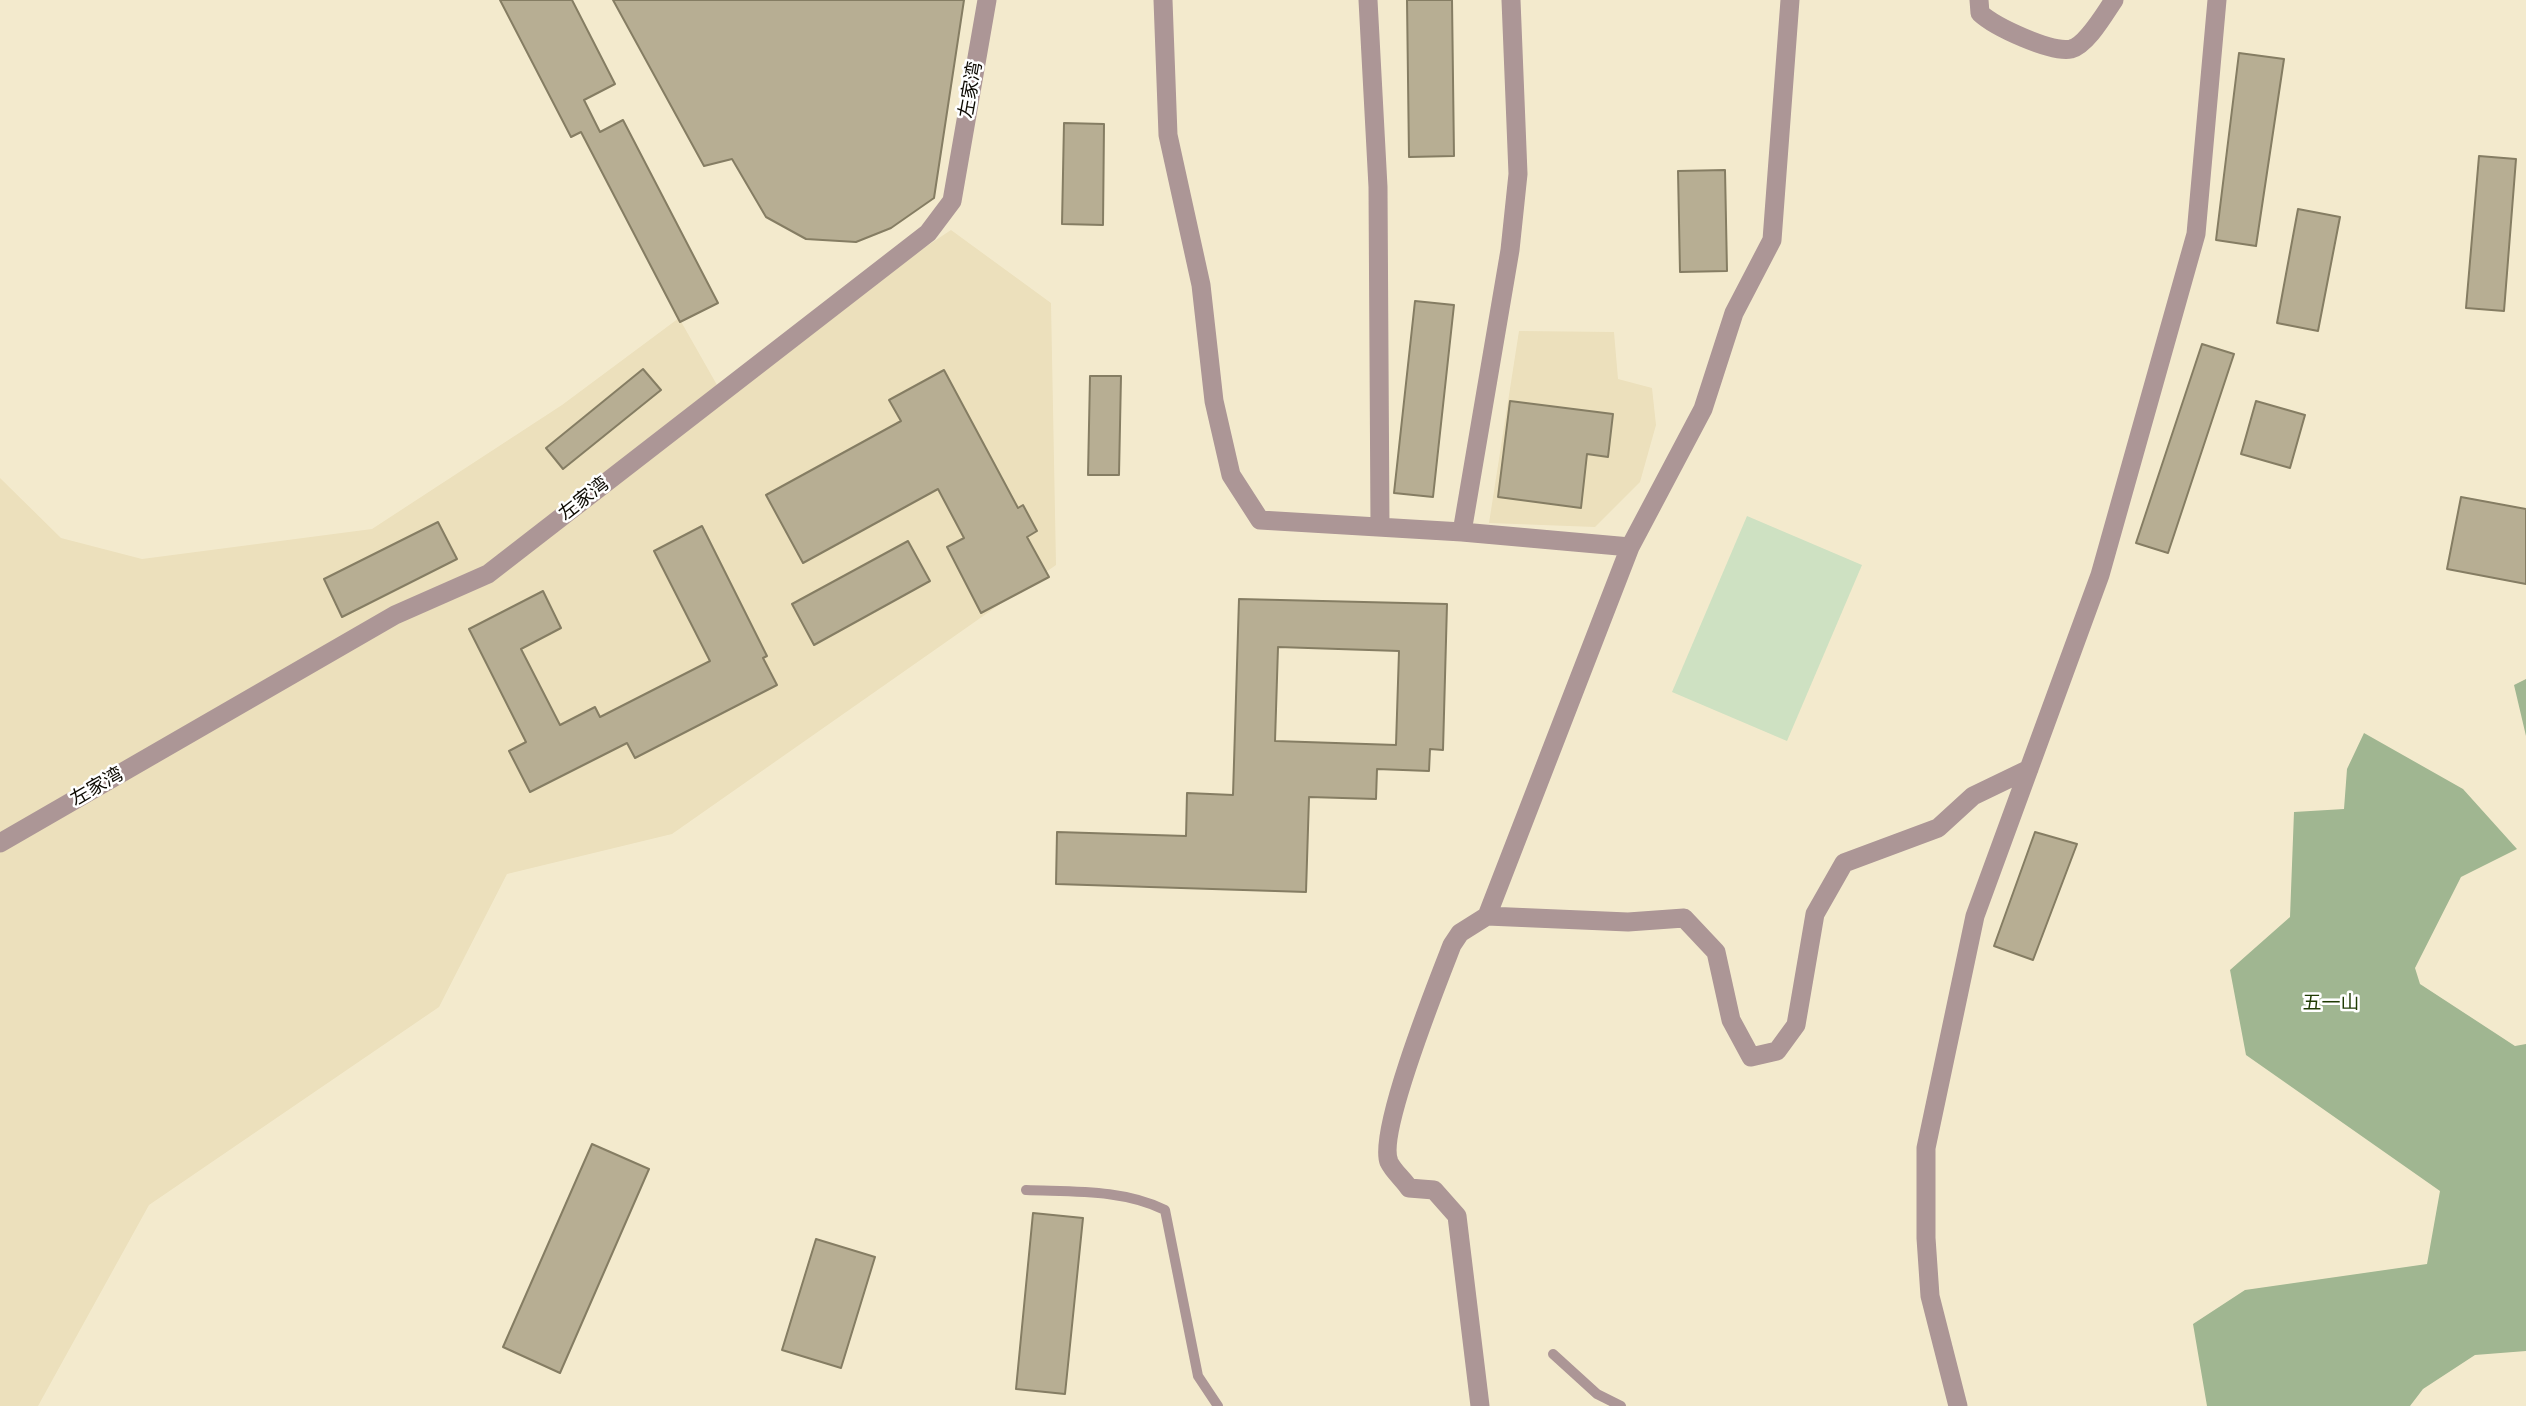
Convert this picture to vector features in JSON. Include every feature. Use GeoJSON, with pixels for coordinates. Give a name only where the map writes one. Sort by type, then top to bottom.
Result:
{"type":"FeatureCollection","features":[{"type":"Feature","properties":{"kind":"street","name":"左家湾"},"geometry":{"type":"LineString","coordinates":[[0,843],[395,615],[488,573],[928,233],[952,201],[987,0]]}},
{"type":"Feature","properties":{"kind":"street"},"geometry":{"type":"LineString","coordinates":[[1163,0],[1168,135],[1201,285],[1214,401],[1231,475],[1260,520],[1462,532],[1630,547]]}},
{"type":"Feature","properties":{"kind":"street"},"geometry":{"type":"LineString","coordinates":[[1368,0],[1378,187],[1380,527]]}},
{"type":"Feature","properties":{"kind":"street"},"geometry":{"type":"LineString","coordinates":[[1462,532],[1510,250],[1518,174],[1511,0]]}},
{"type":"Feature","properties":{"kind":"street"},"geometry":{"type":"LineString","coordinates":[[1487,916],[1630,547],[1703,409],[1734,313],[1772,240],[1790,0]]}},
{"type":"Feature","properties":{"kind":"street"},"geometry":{"type":"LineString","coordinates":[[1979,0],[1980,13],[1991,23],[2042,45],[2070,49],[2083,42],[2114,0]]}},
{"type":"Feature","properties":{"kind":"street"},"geometry":{"type":"LineString","coordinates":[[1958,1406],[1930,1296],[1926,1238],[1927,1148],[1975,916],[2100,575],[2196,234],[2217,0]]}},
{"type":"Feature","properties":{"kind":"street"},"geometry":{"type":"LineString","coordinates":[[1480,1406],[1457,1216],[1434,1190],[1409,1188],[1389,1162],[1388,1135],[1415,1043],[1452,945],[1460,933],[1487,916],[1628,922],[1684,918],[1716,952],[1731,1020],[1751,1057],[1777,1051],[1796,1025],[1815,914],[1844,863],[1938,828],[1973,796],[2029,769]]}},
{"type":"Feature","properties":{"kind":"lane"},"geometry":{"type":"LineString","coordinates":[[1026,1190],[1116,1195],[1148,1201],[1165,1210],[1198,1376],[1218,1406]]}},
{"type":"Feature","properties":{"kind":"lane"},"geometry":{"type":"LineString","coordinates":[[1553,1354],[1597,1394],[1622,1406]]}},
{"type":"Feature","properties":{"kind":"shaded area"},"geometry":{"type":"Polygon","coordinates":[[[951,230],[1051,303],[1056,565],[672,834],[507,874],[439,1007],[149,1205],[38,1406],[0,1406],[0,478],[61,538],[142,559],[372,529],[562,405],[679,318],[717,385],[951,230]]]}},
{"type":"Feature","properties":{"kind":"shaded area"},"geometry":{"type":"Polygon","coordinates":[[[1519,331],[1614,332],[1618,379],[1652,388],[1656,425],[1640,482],[1595,527],[1489,523],[1519,331]]]}},
{"type":"Feature","properties":{"kind":"green space"},"geometry":{"type":"Polygon","coordinates":[[[1747,516],[1862,565],[1787,741],[1672,692],[1747,516]]]}},
{"type":"Feature","properties":{"kind":"green space"},"geometry":{"type":"Polygon","coordinates":[[[2526,679],[2526,736],[2514,685],[2526,679]]]}},
{"type":"Feature","properties":{"kind":"green space","name":"五一山"},"geometry":{"type":"Polygon","coordinates":[[[2364,733],[2463,789],[2517,849],[2461,877],[2415,968],[2420,984],[2515,1046],[2526,1044],[2526,1351],[2475,1355],[2423,1389],[2410,1406],[2207,1406],[2193,1324],[2245,1290],[2427,1264],[2440,1191],[2246,1055],[2230,970],[2290,917],[2294,812],[2344,809],[2347,769],[2364,733]]]}},
{"type":"Feature","properties":{"kind":"building"},"geometry":{"type":"Polygon","coordinates":[[[500,0],[572,0],[615,84],[584,100],[600,132],[623,120],[718,303],[680,322],[581,132],[571,137],[500,0]]]}},
{"type":"Feature","properties":{"kind":"building"},"geometry":{"type":"Polygon","coordinates":[[[613,0],[964,0],[934,198],[891,228],[856,242],[806,239],[766,217],[732,159],[704,166],[613,0]]]}},
{"type":"Feature","properties":{"kind":"building"},"geometry":{"type":"Polygon","coordinates":[[[1407,0],[1452,0],[1454,156],[1409,157],[1407,0]]]}},
{"type":"Feature","properties":{"kind":"building"},"geometry":{"type":"Polygon","coordinates":[[[2239,53],[2284,59],[2256,246],[2216,240],[2239,53]]]}},
{"type":"Feature","properties":{"kind":"building"},"geometry":{"type":"Polygon","coordinates":[[[1064,123],[1104,124],[1103,225],[1062,224],[1064,123]]]}},
{"type":"Feature","properties":{"kind":"building"},"geometry":{"type":"Polygon","coordinates":[[[2479,156],[2516,159],[2504,311],[2466,308],[2479,156]]]}},
{"type":"Feature","properties":{"kind":"building"},"geometry":{"type":"Polygon","coordinates":[[[1725,170],[1727,271],[1680,272],[1678,171],[1725,170]]]}},
{"type":"Feature","properties":{"kind":"building"},"geometry":{"type":"Polygon","coordinates":[[[2298,209],[2340,217],[2318,331],[2277,323],[2298,209]]]}},
{"type":"Feature","properties":{"kind":"building"},"geometry":{"type":"Polygon","coordinates":[[[1415,301],[1454,305],[1433,497],[1394,493],[1415,301]]]}},
{"type":"Feature","properties":{"kind":"building"},"geometry":{"type":"Polygon","coordinates":[[[2202,344],[2234,354],[2168,553],[2136,543],[2202,344]]]}},
{"type":"Feature","properties":{"kind":"building"},"geometry":{"type":"Polygon","coordinates":[[[643,369],[661,390],[563,469],[546,448],[643,369]]]}},
{"type":"Feature","properties":{"kind":"building"},"geometry":{"type":"Polygon","coordinates":[[[944,370],[1018,508],[1023,505],[1037,531],[1027,537],[1049,577],[981,613],[947,547],[964,538],[938,489],[803,563],[766,495],[901,421],[889,400],[944,370]]]}},
{"type":"Feature","properties":{"kind":"building"},"geometry":{"type":"Polygon","coordinates":[[[1090,376],[1121,376],[1119,475],[1088,475],[1090,376]]]}},
{"type":"Feature","properties":{"kind":"building"},"geometry":{"type":"Polygon","coordinates":[[[1510,401],[1613,414],[1608,457],[1587,454],[1581,508],[1498,497],[1510,401]]]}},
{"type":"Feature","properties":{"kind":"building"},"geometry":{"type":"Polygon","coordinates":[[[2256,401],[2305,415],[2290,468],[2241,454],[2256,401]]]}},
{"type":"Feature","properties":{"kind":"building"},"geometry":{"type":"Polygon","coordinates":[[[2461,497],[2526,509],[2526,584],[2447,569],[2461,497]]]}},
{"type":"Feature","properties":{"kind":"building"},"geometry":{"type":"Polygon","coordinates":[[[438,522],[457,559],[342,617],[324,579],[438,522]]]}},
{"type":"Feature","properties":{"kind":"building"},"geometry":{"type":"Polygon","coordinates":[[[702,526],[767,656],[763,658],[777,685],[635,758],[627,743],[530,792],[509,751],[526,742],[469,629],[543,591],[561,628],[521,649],[560,725],[595,707],[600,717],[710,661],[654,551],[702,526]]]}},
{"type":"Feature","properties":{"kind":"building"},"geometry":{"type":"Polygon","coordinates":[[[908,541],[930,581],[814,645],[792,604],[908,541]]]}},
{"type":"Feature","properties":{"kind":"building"},"geometry":{"type":"Polygon","coordinates":[[[1239,599],[1447,604],[1443,750],[1430,749],[1429,771],[1377,769],[1376,799],[1309,797],[1306,892],[1056,884],[1057,832],[1186,836],[1187,793],[1233,795],[1239,599]],[[1278,647],[1275,741],[1396,745],[1399,651],[1278,647]]]}},
{"type":"Feature","properties":{"kind":"building"},"geometry":{"type":"Polygon","coordinates":[[[2035,832],[2077,844],[2033,960],[1994,946],[2035,832]]]}},
{"type":"Feature","properties":{"kind":"building"},"geometry":{"type":"Polygon","coordinates":[[[592,1144],[649,1169],[560,1373],[503,1347],[592,1144]]]}},
{"type":"Feature","properties":{"kind":"building"},"geometry":{"type":"Polygon","coordinates":[[[1033,1213],[1083,1218],[1065,1394],[1016,1389],[1033,1213]]]}},
{"type":"Feature","properties":{"kind":"building"},"geometry":{"type":"Polygon","coordinates":[[[816,1239],[875,1257],[841,1368],[782,1350],[816,1239]]]}}]}
